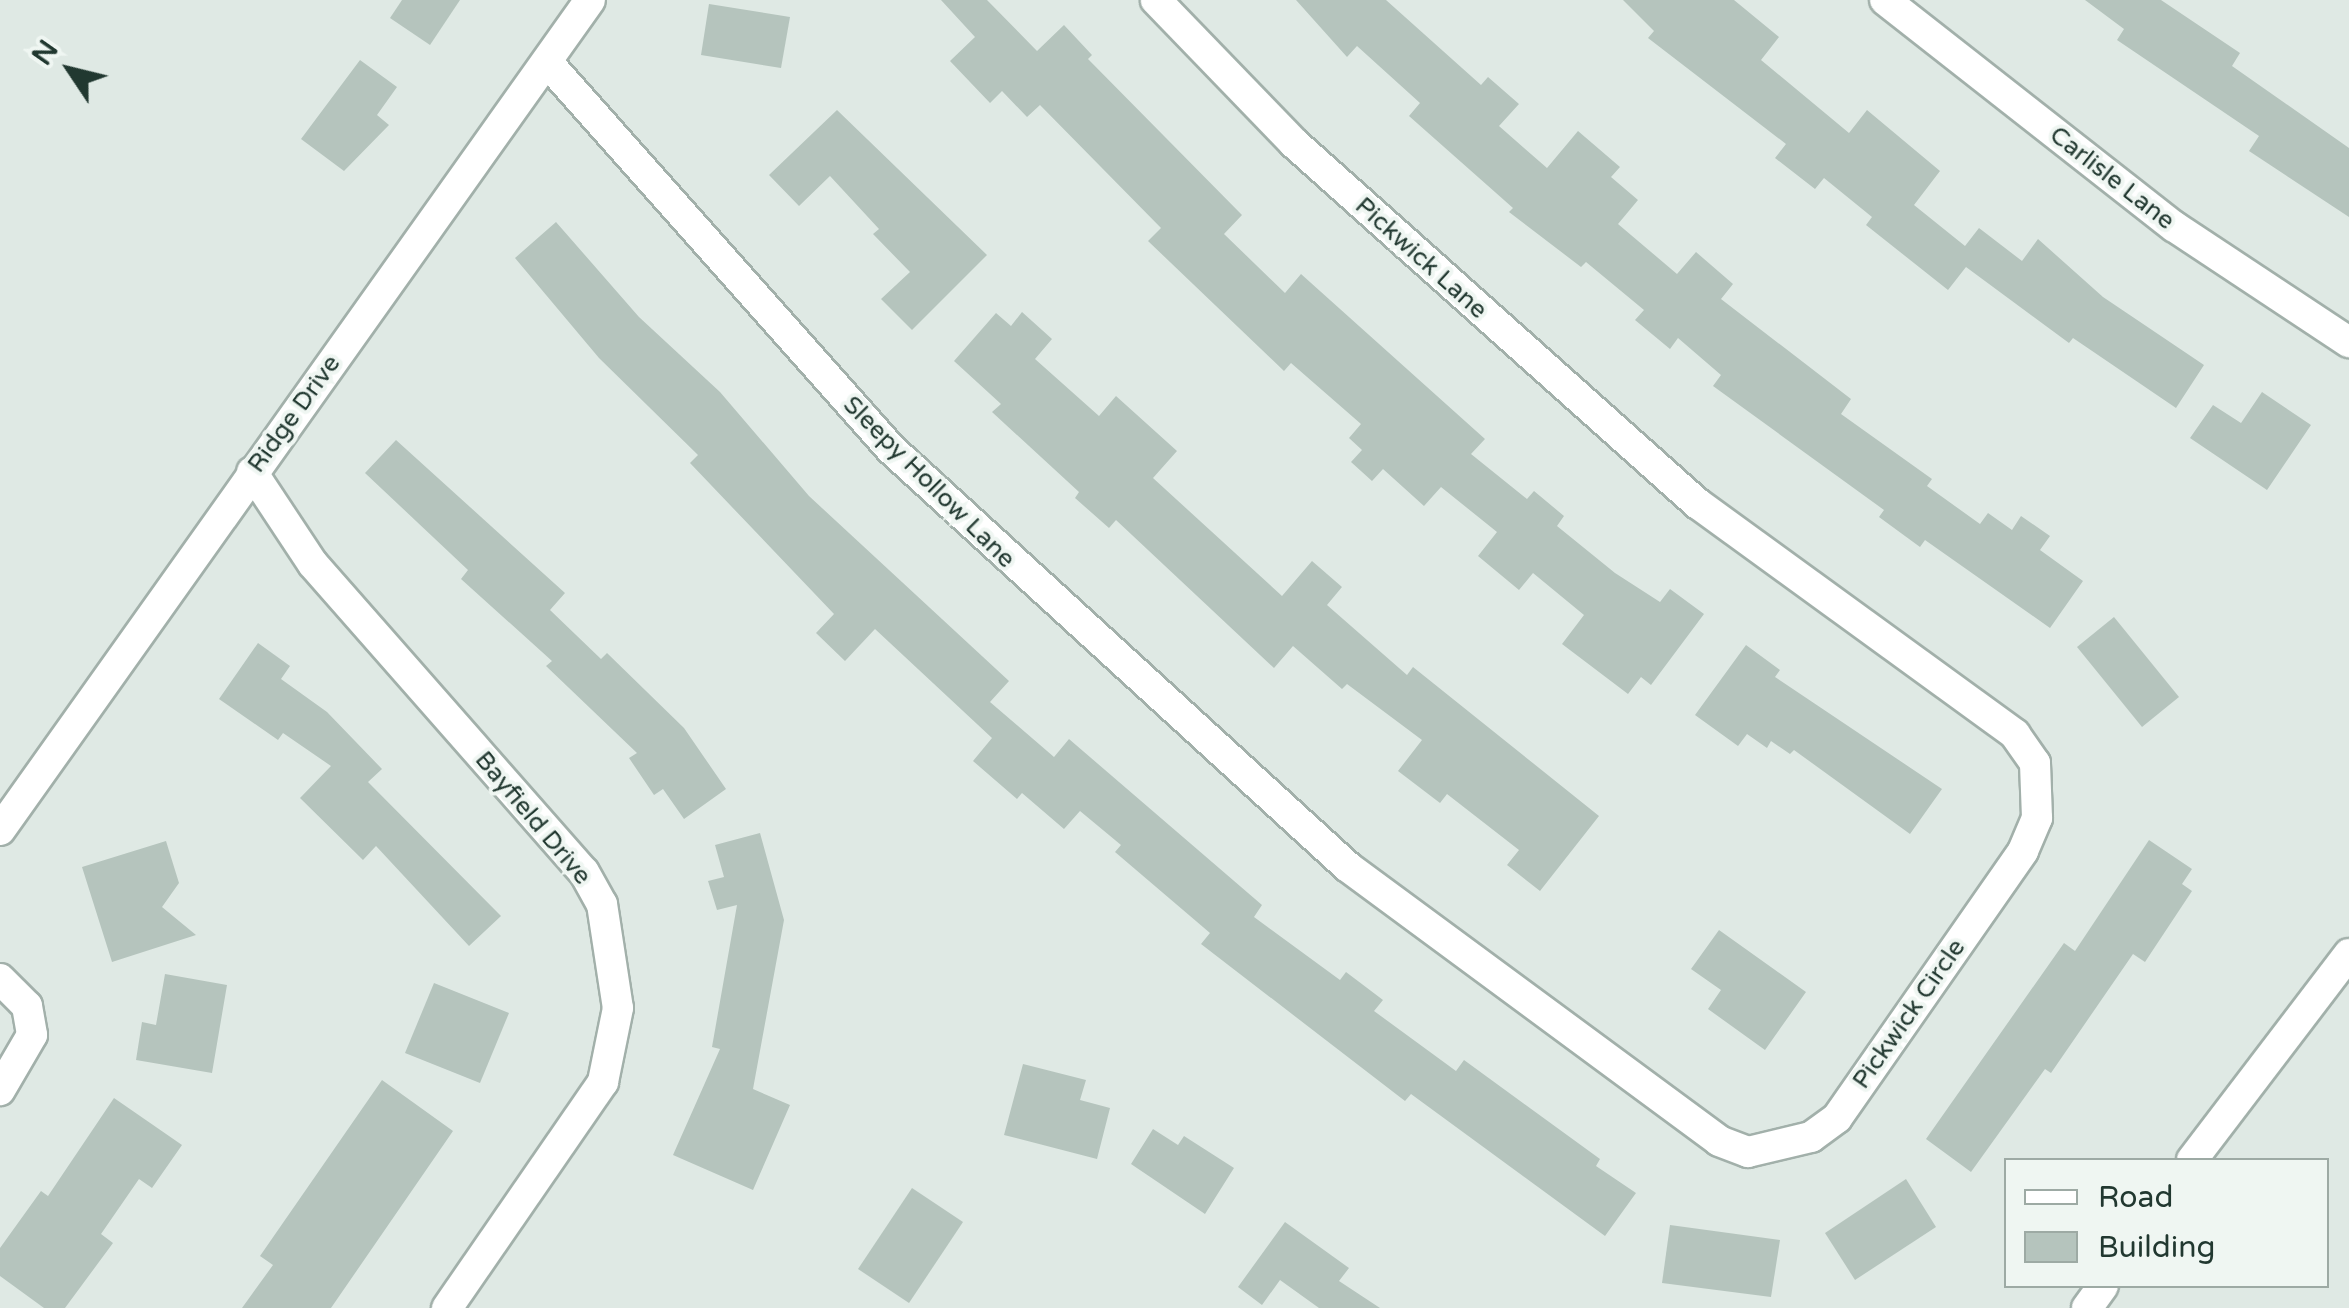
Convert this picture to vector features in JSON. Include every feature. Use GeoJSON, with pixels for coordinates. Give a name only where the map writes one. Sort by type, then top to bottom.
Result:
{"type":"FeatureCollection","features":[{"type":"Feature","properties":{"kind":"street","name":"Ridge Drive"},"geometry":{"type":"LineString","coordinates":[[0,830],[590,0]]}},
{"type":"Feature","properties":{"kind":"street","name":"Pickwick Lane"},"geometry":{"type":"LineString","coordinates":[[1156,0],[1294,143],[1698,504]]}},
{"type":"Feature","properties":{"kind":"street","name":"Carlisle Lane"},"geometry":{"type":"LineString","coordinates":[[1885,0],[2175,227],[2349,342]]}},
{"type":"Feature","properties":{"kind":"street","name":"Sleepy Hollow Lane"},"geometry":{"type":"LineString","coordinates":[[547,62],[891,450],[1348,868]]}},
{"type":"Feature","properties":{"kind":"street","name":"Bayfield Drive"},"geometry":{"type":"LineString","coordinates":[[252,472],[313,564],[584,872],[602,904],[618,1008],[603,1082],[447,1308]]}},
{"type":"Feature","properties":{"kind":"street","name":"Pickwick Circle"},"geometry":{"type":"LineString","coordinates":[[1348,868],[1719,1141],[1748,1152],[1783,1148],[1837,1118],[2023,851],[2037,818],[2034,763],[2016,734],[1698,504]]}},
{"type":"Feature","properties":{"kind":"street"},"geometry":{"type":"LineString","coordinates":[[2194,1158],[2349,954]]}},
{"type":"Feature","properties":{"kind":"street"},"geometry":{"type":"LineString","coordinates":[[0,979],[27,1006],[32,1035],[0,1090]]}},
{"type":"Feature","properties":{"kind":"building"},"geometry":{"type":"Polygon","coordinates":[[[402,0],[460,0],[430,45],[390,18],[402,0]]]}},
{"type":"Feature","properties":{"kind":"building"},"geometry":{"type":"Polygon","coordinates":[[[941,0],[987,0],[1037,51],[1064,25],[1092,55],[1088,59],[1242,215],[1224,234],[1285,293],[1301,274],[1485,439],[1471,454],[1527,499],[1534,491],[1564,516],[1557,526],[1615,573],[1660,602],[1670,589],[1704,614],[1651,685],[1641,677],[1628,694],[1562,644],[1584,615],[1533,573],[1519,590],[1478,556],[1497,532],[1441,487],[1424,506],[1383,469],[1372,481],[1351,462],[1362,450],[1349,438],[1361,424],[1291,363],[1284,371],[1148,241],[1161,228],[1040,105],[1027,117],[1002,91],[990,103],[950,61],[975,37],[941,0]]]}},
{"type":"Feature","properties":{"kind":"building"},"geometry":{"type":"Polygon","coordinates":[[[1296,0],[1386,0],[1481,85],[1488,77],[1519,104],[1499,126],[1547,168],[1578,131],[1620,167],[1611,177],[1638,200],[1618,224],[1677,274],[1696,252],[1733,284],[1721,299],[1851,399],[1841,414],[1932,479],[1927,486],[1980,524],[1988,513],[2012,530],[2021,516],[2050,536],[2040,550],[2083,581],[2050,628],[1925,540],[1920,547],[1879,517],[1884,510],[1713,386],[1721,375],[1678,338],[1670,349],[1635,320],[1644,310],[1586,262],[1581,267],[1509,212],[1513,208],[1409,116],[1420,103],[1357,46],[1347,57],[1296,0]]]}},
{"type":"Feature","properties":{"kind":"building"},"geometry":{"type":"Polygon","coordinates":[[[1623,0],[1734,0],[1779,37],[1761,60],[1849,133],[1867,110],[1940,171],[1914,205],[1965,246],[1979,228],[2022,261],[2038,239],[2103,297],[2204,365],[2176,408],[2073,338],[2069,343],[1966,267],[1948,290],[1866,225],[1872,217],[1824,178],[1815,189],[1775,158],[1786,144],[1648,38],[1654,31],[1623,0]]]}},
{"type":"Feature","properties":{"kind":"building"},"geometry":{"type":"Polygon","coordinates":[[[2085,0],[2161,0],[2240,53],[2232,66],[2349,148],[2349,217],[2249,151],[2259,136],[2117,40],[2124,29],[2085,0]]]}},
{"type":"Feature","properties":{"kind":"building"},"geometry":{"type":"Polygon","coordinates":[[[709,4],[790,17],[781,68],[701,55],[709,4]]]}},
{"type":"Feature","properties":{"kind":"building"},"geometry":{"type":"Polygon","coordinates":[[[360,60],[397,87],[377,115],[389,125],[344,171],[301,139],[360,60]]]}},
{"type":"Feature","properties":{"kind":"building"},"geometry":{"type":"Polygon","coordinates":[[[837,110],[987,255],[912,330],[881,299],[910,272],[873,234],[879,229],[830,176],[799,206],[769,175],[837,110]]]}},
{"type":"Feature","properties":{"kind":"building"},"geometry":{"type":"Polygon","coordinates":[[[556,222],[639,317],[720,392],[809,496],[1009,681],[990,702],[1054,757],[1069,739],[1262,905],[1254,917],[1340,980],[1346,972],[1383,1000],[1374,1011],[1456,1071],[1464,1060],[1600,1159],[1596,1166],[1636,1193],[1605,1236],[1411,1094],[1405,1101],[1201,944],[1210,933],[1115,852],[1121,845],[1080,811],[1064,829],[1022,793],[1017,799],[973,761],[992,738],[875,629],[845,661],[816,633],[834,614],[690,463],[698,455],[599,358],[515,258],[556,222]]]}},
{"type":"Feature","properties":{"kind":"building"},"geometry":{"type":"Polygon","coordinates":[[[1022,312],[1052,339],[1035,359],[1099,416],[1116,396],[1177,451],[1153,478],[1282,596],[1312,561],[1342,587],[1327,605],[1407,675],[1413,667],[1599,816],[1540,891],[1507,865],[1519,850],[1447,794],[1440,803],[1398,771],[1422,740],[1347,684],[1342,689],[1293,646],[1274,668],[1116,520],[1109,528],[1075,498],[1079,492],[992,412],[1001,404],[954,361],[996,313],[1011,326],[1022,312]]]}},
{"type":"Feature","properties":{"kind":"building"},"geometry":{"type":"Polygon","coordinates":[[[2262,392],[2311,425],[2267,490],[2190,438],[2213,405],[2241,423],[2262,392]]]}},
{"type":"Feature","properties":{"kind":"building"},"geometry":{"type":"Polygon","coordinates":[[[396,440],[565,593],[550,610],[601,659],[607,653],[684,728],[726,789],[684,819],[663,789],[654,795],[629,758],[637,753],[546,666],[552,661],[461,579],[468,570],[365,473],[396,440]]]}},
{"type":"Feature","properties":{"kind":"building"},"geometry":{"type":"Polygon","coordinates":[[[2114,617],[2179,697],[2142,727],[2077,647],[2114,617]]]}},
{"type":"Feature","properties":{"kind":"building"},"geometry":{"type":"Polygon","coordinates":[[[258,643],[290,666],[281,679],[327,712],[382,769],[368,782],[501,916],[469,946],[376,846],[363,860],[300,798],[331,766],[283,733],[278,740],[219,699],[258,643]]]}},
{"type":"Feature","properties":{"kind":"building"},"geometry":{"type":"Polygon","coordinates":[[[1746,645],[1780,670],[1775,677],[1942,789],[1910,834],[1794,750],[1790,754],[1771,741],[1767,748],[1747,734],[1738,746],[1695,715],[1746,645]]]}},
{"type":"Feature","properties":{"kind":"building"},"geometry":{"type":"Polygon","coordinates":[[[760,833],[784,920],[753,1089],[790,1105],[753,1190],[673,1155],[720,1049],[712,1047],[737,905],[717,910],[708,881],[724,877],[715,845],[760,833]]]}},
{"type":"Feature","properties":{"kind":"building"},"geometry":{"type":"Polygon","coordinates":[[[2149,840],[2192,869],[2182,884],[2192,891],[2145,962],[2133,954],[2051,1073],[2045,1069],[1971,1172],[1926,1139],[2064,943],[2075,951],[2149,840]]]}},
{"type":"Feature","properties":{"kind":"building"},"geometry":{"type":"Polygon","coordinates":[[[166,841],[179,883],[162,907],[196,935],[112,962],[82,867],[166,841]]]}},
{"type":"Feature","properties":{"kind":"building"},"geometry":{"type":"Polygon","coordinates":[[[1719,930],[1806,992],[1765,1050],[1708,1009],[1721,990],[1691,969],[1719,930]]]}},
{"type":"Feature","properties":{"kind":"building"},"geometry":{"type":"Polygon","coordinates":[[[165,974],[227,985],[212,1073],[136,1060],[142,1022],[156,1025],[165,974]]]}},
{"type":"Feature","properties":{"kind":"building"},"geometry":{"type":"Polygon","coordinates":[[[434,983],[509,1013],[480,1083],[405,1053],[434,983]]]}},
{"type":"Feature","properties":{"kind":"building"},"geometry":{"type":"Polygon","coordinates":[[[1023,1064],[1086,1080],[1080,1100],[1110,1108],[1097,1159],[1004,1135],[1023,1064]]]}},
{"type":"Feature","properties":{"kind":"building"},"geometry":{"type":"Polygon","coordinates":[[[382,1080],[453,1131],[331,1308],[242,1308],[273,1265],[260,1256],[382,1080]]]}},
{"type":"Feature","properties":{"kind":"building"},"geometry":{"type":"Polygon","coordinates":[[[114,1098],[182,1145],[152,1188],[139,1179],[101,1234],[113,1243],[65,1308],[44,1308],[0,1276],[0,1248],[41,1191],[48,1196],[114,1098]]]}},
{"type":"Feature","properties":{"kind":"building"},"geometry":{"type":"Polygon","coordinates":[[[1153,1129],[1178,1145],[1184,1136],[1234,1168],[1205,1214],[1131,1164],[1153,1129]]]}},
{"type":"Feature","properties":{"kind":"building"},"geometry":{"type":"Polygon","coordinates":[[[1906,1179],[1936,1227],[1855,1280],[1825,1233],[1906,1179]]]}},
{"type":"Feature","properties":{"kind":"building"},"geometry":{"type":"Polygon","coordinates":[[[912,1188],[963,1222],[909,1303],[858,1269],[912,1188]]]}},
{"type":"Feature","properties":{"kind":"building"},"geometry":{"type":"Polygon","coordinates":[[[1285,1222],[1349,1268],[1339,1281],[1380,1308],[1319,1308],[1280,1280],[1262,1305],[1238,1287],[1285,1222]]]}},
{"type":"Feature","properties":{"kind":"building"},"geometry":{"type":"Polygon","coordinates":[[[1670,1225],[1780,1240],[1771,1297],[1662,1283],[1670,1225]]]}}]}
